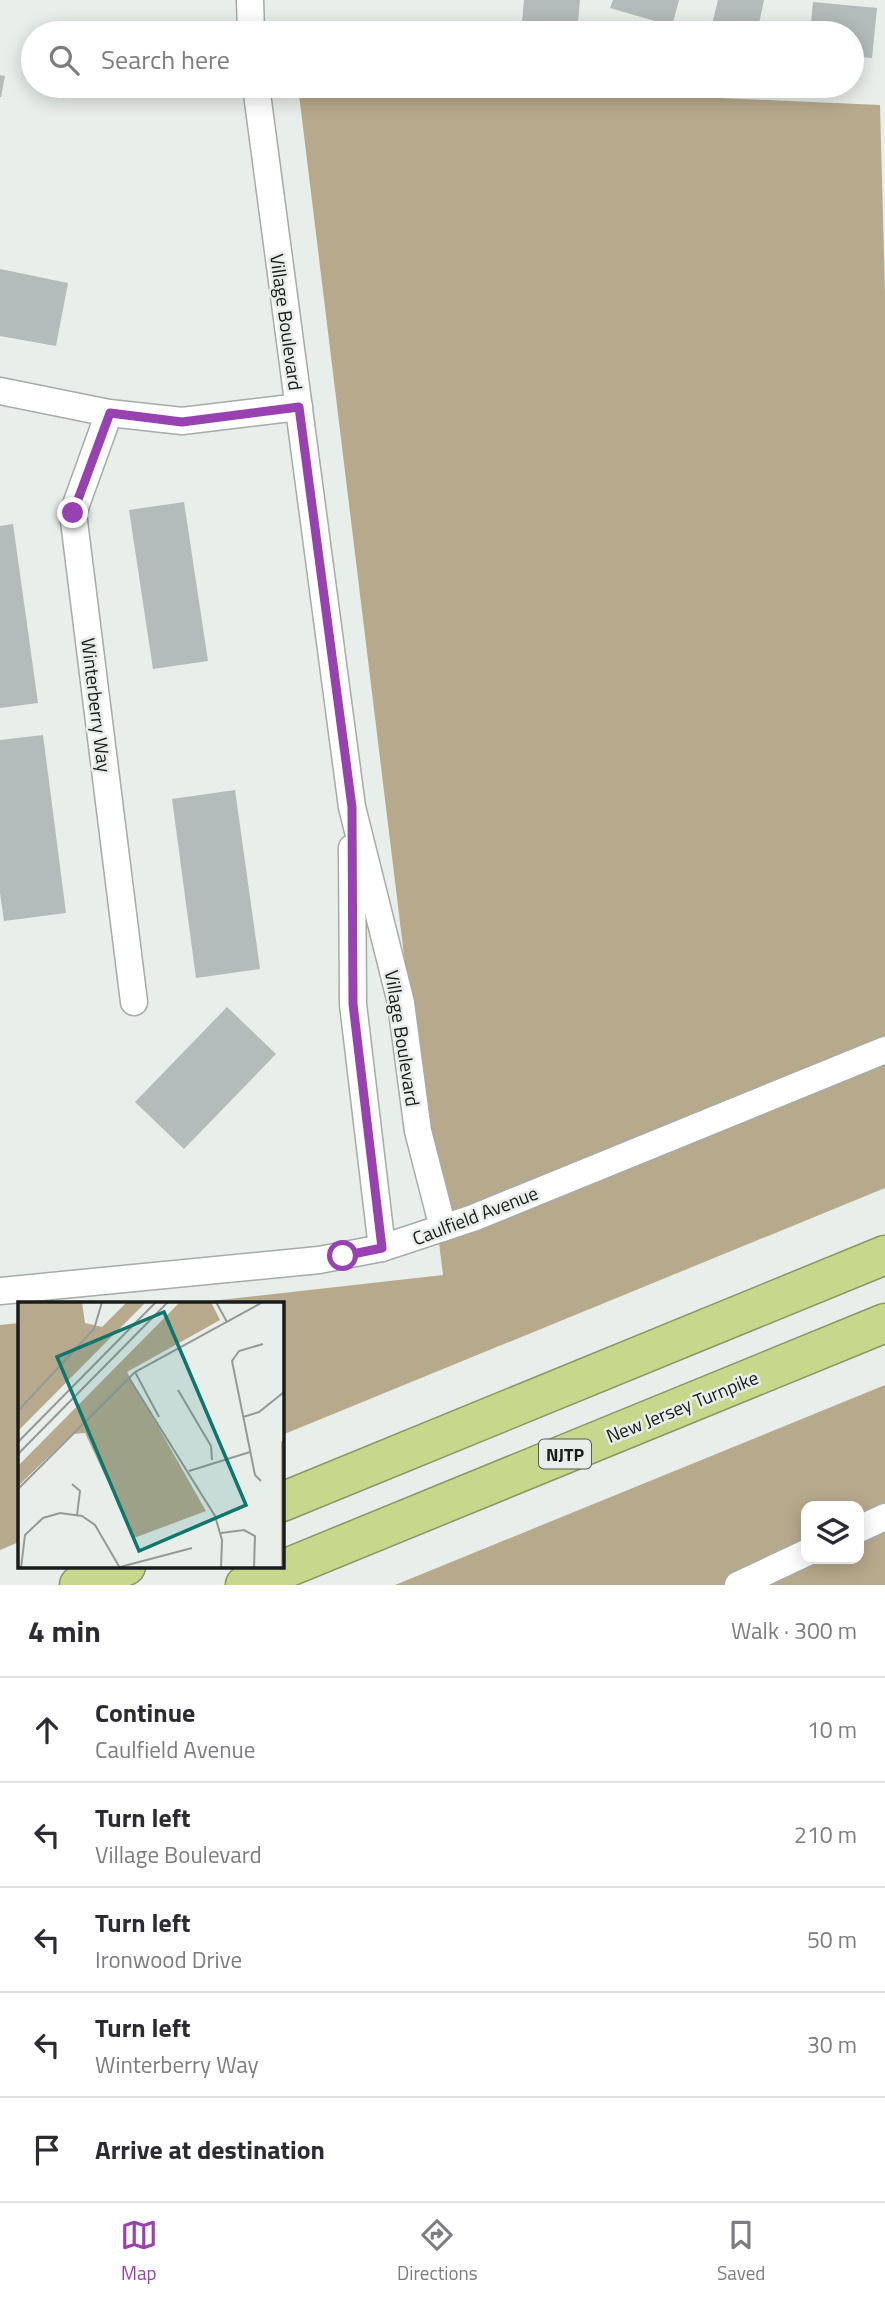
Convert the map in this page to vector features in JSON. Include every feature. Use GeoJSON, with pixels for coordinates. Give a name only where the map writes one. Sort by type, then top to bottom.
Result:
{"type":"FeatureCollection","features":[{"type":"Feature","properties":{"kind":"highway"},"geometry":{"type":"LineString","coordinates":[[284,1501],[885,1255]]}},
{"type":"Feature","properties":{"kind":"highway","name":"New Jersey Turnpike"},"geometry":{"type":"LineString","coordinates":[[245,1585],[885,1322]]}},
{"type":"Feature","properties":{"kind":"highway"},"geometry":{"type":"LineString","coordinates":[[79,1585],[121,1568]]}},
{"type":"Feature","properties":{"kind":"street"},"geometry":{"type":"LineString","coordinates":[[250,0],[251,21]]}},
{"type":"Feature","properties":{"kind":"street","name":"Village Boulevard"},"geometry":{"type":"LineString","coordinates":[[258,98],[352,807],[401,1003],[418,1131],[443,1228]]}},
{"type":"Feature","properties":{"kind":"street"},"geometry":{"type":"LineString","coordinates":[[0,391],[110,413],[182,422],[299,407]]}},
{"type":"Feature","properties":{"kind":"street","name":"Winterberry Way"},"geometry":{"type":"LineString","coordinates":[[110,413],[73,513],[134,1002]]}},
{"type":"Feature","properties":{"kind":"street","name":"Village Boulevard"},"geometry":{"type":"LineString","coordinates":[[352,807],[353,1004],[382,1248]]}},
{"type":"Feature","properties":{"kind":"street","name":"Caulfield Avenue"},"geometry":{"type":"LineString","coordinates":[[0,1291],[319,1260],[382,1248],[443,1228],[885,1050]]}},
{"type":"Feature","properties":{"kind":"street"},"geometry":{"type":"LineString","coordinates":[[864,1527],[885,1517]]}},
{"type":"Feature","properties":{"kind":"street"},"geometry":{"type":"LineString","coordinates":[[738,1585],[801,1555]]}},
{"type":"Feature","properties":{"kind":"shaded area"},"geometry":{"type":"Polygon","coordinates":[[[299,98],[721,98],[880,105],[885,293],[885,1188],[284,1434],[284,1302],[202,1302],[443,1275],[299,98]]]}},
{"type":"Feature","properties":{"kind":"shaded area"},"geometry":{"type":"Polygon","coordinates":[[[18,1323],[18,1542],[0,1550],[0,1325],[18,1323]]]}},
{"type":"Feature","properties":{"kind":"shaded area"},"geometry":{"type":"Polygon","coordinates":[[[885,1385],[885,1585],[395,1585],[885,1385]]]}},
{"type":"Feature","properties":{"kind":"building"},"geometry":{"type":"Polygon","coordinates":[[[524,0],[580,0],[578,21],[522,21],[524,0]]]}},
{"type":"Feature","properties":{"kind":"building"},"geometry":{"type":"Polygon","coordinates":[[[613,0],[679,0],[673,21],[655,21],[610,8],[613,0]]]}},
{"type":"Feature","properties":{"kind":"building"},"geometry":{"type":"Polygon","coordinates":[[[718,0],[764,0],[760,21],[713,21],[718,0]]]}},
{"type":"Feature","properties":{"kind":"building"},"geometry":{"type":"Polygon","coordinates":[[[813,2],[877,8],[872,58],[864,57],[864,21],[811,21],[813,2]]]}},
{"type":"Feature","properties":{"kind":"building"},"geometry":{"type":"Polygon","coordinates":[[[0,75],[5,76],[1,97],[0,97],[0,75]]]}},
{"type":"Feature","properties":{"kind":"building"},"geometry":{"type":"Polygon","coordinates":[[[0,269],[68,283],[56,346],[0,336],[0,269]]]}},
{"type":"Feature","properties":{"kind":"building"},"geometry":{"type":"Polygon","coordinates":[[[184,502],[208,661],[153,669],[129,510],[184,502]]]}},
{"type":"Feature","properties":{"kind":"building"},"geometry":{"type":"Polygon","coordinates":[[[13,524],[38,703],[0,708],[0,526],[13,524]]]}},
{"type":"Feature","properties":{"kind":"building"},"geometry":{"type":"Polygon","coordinates":[[[43,735],[66,913],[4,921],[0,893],[0,740],[43,735]]]}},
{"type":"Feature","properties":{"kind":"building"},"geometry":{"type":"Polygon","coordinates":[[[235,790],[260,969],[196,978],[172,799],[235,790]]]}},
{"type":"Feature","properties":{"kind":"building"},"geometry":{"type":"Polygon","coordinates":[[[227,1007],[276,1054],[184,1149],[135,1102],[227,1007]]]}},
{"type":"Feature","properties":{"kind":"route"},"geometry":{"type":"LineString","coordinates":[[73,513],[110,413],[182,422],[299,407],[352,807],[353,1004],[382,1248],[343,1256]]}}]}
